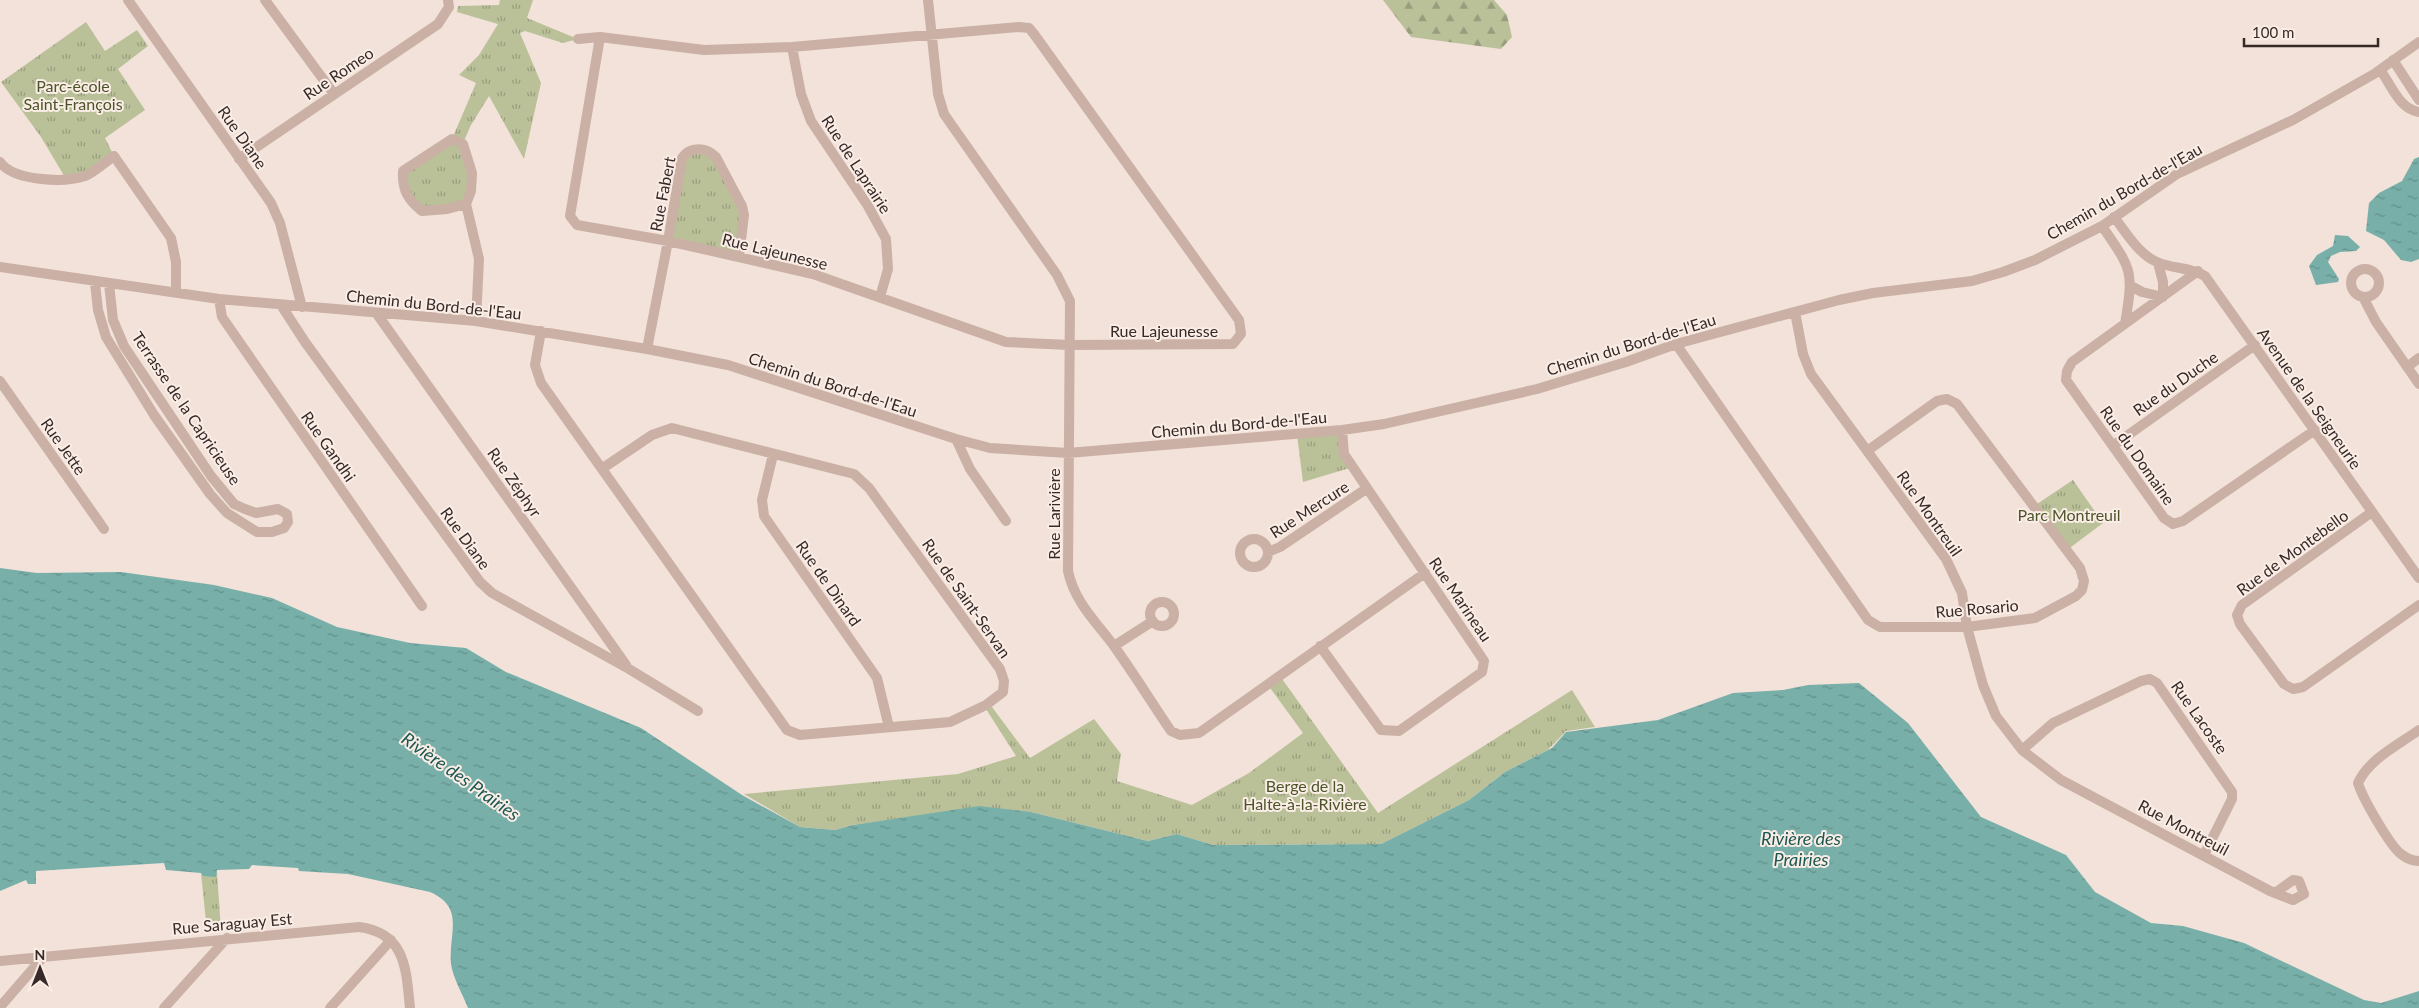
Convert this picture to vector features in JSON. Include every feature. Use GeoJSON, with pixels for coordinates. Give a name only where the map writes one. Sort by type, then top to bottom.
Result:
{"type":"FeatureCollection","features":[{"type":"Feature","properties":{"kind":"street","name":"Rue Diane"},"geometry":{"type":"LineString","coordinates":[[128,0],[271,203],[280,223],[302,307]]}},
{"type":"Feature","properties":{"kind":"street"},"geometry":{"type":"LineString","coordinates":[[265,0],[334,94]]}},
{"type":"Feature","properties":{"kind":"street","name":"Rue Larivière"},"geometry":{"type":"LineString","coordinates":[[928,0],[938,94],[944,114],[1057,275],[1070,301],[1068,453],[1068,571],[1070,583],[1076,596],[1114,646],[1170,731],[1180,735],[1199,733],[1425,573]]}},
{"type":"Feature","properties":{"kind":"street","name":"Rue Romeo"},"geometry":{"type":"LineString","coordinates":[[239,158],[438,24],[449,4]]}},
{"type":"Feature","properties":{"kind":"street","name":"Rue Lajeunesse"},"geometry":{"type":"LineString","coordinates":[[578,39],[600,37],[704,50],[792,47],[1019,27],[1028,28],[1239,320],[1241,334],[1234,344],[1069,345],[1006,342],[813,274],[668,241],[577,225],[570,216],[600,37]]}},
{"type":"Feature","properties":{"kind":"street","name":"Chemin du Bord-de-l'Eau"},"geometry":{"type":"LineString","coordinates":[[0,267],[95,283],[219,299],[476,321],[647,348],[728,366],[956,439],[990,448],[1068,453],[1342,430],[1384,424],[1537,389],[1626,362],[1676,344],[1873,293],[1972,281],[1988,277],[2035,260],[2102,226],[2177,174],[2293,120],[2380,70],[2419,42]]}},
{"type":"Feature","properties":{"kind":"street","name":"Rue de Laprairie"},"geometry":{"type":"LineString","coordinates":[[792,47],[801,94],[811,121],[868,206],[886,239],[888,269],[880,297]]}},
{"type":"Feature","properties":{"kind":"street"},"geometry":{"type":"LineString","coordinates":[[2393,60],[2419,100]]}},
{"type":"Feature","properties":{"kind":"street"},"geometry":{"type":"LineString","coordinates":[[2380,70],[2404,105],[2411,111],[2419,112]]}},
{"type":"Feature","properties":{"kind":"street"},"geometry":{"type":"LineString","coordinates":[[466,204],[447,209],[422,212],[409,201],[402,183],[403,172],[452,139],[459,140],[463,144],[472,173],[471,191],[466,204],[479,259],[476,321]]}},
{"type":"Feature","properties":{"kind":"street","name":"Rue Fabert"},"geometry":{"type":"LineString","coordinates":[[647,348],[682,158],[686,152],[693,149],[711,152],[716,157],[742,206],[744,215],[739,256]]}},
{"type":"Feature","properties":{"kind":"street"},"geometry":{"type":"LineString","coordinates":[[0,162],[18,176],[60,180],[85,176],[114,156],[171,238],[176,262],[176,293]]}},
{"type":"Feature","properties":{"kind":"street"},"geometry":{"type":"LineString","coordinates":[[2114,217],[2139,249],[2158,263],[2198,271]]}},
{"type":"Feature","properties":{"kind":"street"},"geometry":{"type":"LineString","coordinates":[[2102,226],[2125,260],[2131,286],[2125,324]]}},
{"type":"Feature","properties":{"kind":"street"},"geometry":{"type":"LineString","coordinates":[[2131,286],[2142,292],[2163,297],[2164,282],[2158,263]]}},
{"type":"Feature","properties":{"kind":"street","name":"Rue du Domaine"},"geometry":{"type":"LineString","coordinates":[[2198,271],[2072,362],[2067,371],[2066,380],[2114,445],[2164,518],[2173,524],[2183,521],[2315,430]]}},
{"type":"Feature","properties":{"kind":"street","name":"Avenue de la Seigneurie"},"geometry":{"type":"LineString","coordinates":[[2198,271],[2205,276],[2419,578]]}},
{"type":"Feature","properties":{"kind":"street","name":"Terrasse de la Capricieuse"},"geometry":{"type":"LineString","coordinates":[[95,283],[98,310],[106,337],[154,415],[210,494],[227,513],[258,532],[272,532],[284,528],[288,522],[287,514],[278,509],[256,513],[234,504],[211,476],[124,346],[113,320],[109,284]]}},
{"type":"Feature","properties":{"kind":"street"},"geometry":{"type":"LineString","coordinates":[[2363,297],[2376,322],[2419,384]]}},
{"type":"Feature","properties":{"kind":"street","name":"Rue Gandhi"},"geometry":{"type":"LineString","coordinates":[[219,299],[222,317],[422,606]]}},
{"type":"Feature","properties":{"kind":"street","name":"Rue Diane"},"geometry":{"type":"LineString","coordinates":[[281,305],[299,334],[480,582],[492,593],[629,669],[698,711]]}},
{"type":"Feature","properties":{"kind":"street","name":"Rue Montreuil"},"geometry":{"type":"LineString","coordinates":[[1795,312],[1803,354],[1811,374],[1946,559],[1962,593],[1967,627],[1983,685],[1996,716],[2022,750],[2061,780],[2275,893]]}},
{"type":"Feature","properties":{"kind":"street","name":"Rue Zéphyr"},"geometry":{"type":"LineString","coordinates":[[377,314],[629,669]]}},
{"type":"Feature","properties":{"kind":"street","name":"Rue de Saint-Servan"},"geometry":{"type":"LineString","coordinates":[[541,331],[535,365],[541,383],[787,730],[800,735],[950,722],[986,705],[1003,692],[1004,681],[1000,669],[870,488],[854,474],[672,428],[652,435],[603,468]]}},
{"type":"Feature","properties":{"kind":"street","name":"Rue Rosario"},"geometry":{"type":"LineString","coordinates":[[1676,344],[1868,620],[1880,627],[1967,627],[2035,618],[2076,596],[2082,590],[2084,581],[2080,568],[1957,404],[1947,399],[1937,401],[1867,451]]}},
{"type":"Feature","properties":{"kind":"street","name":"Rue du Duche"},"geometry":{"type":"LineString","coordinates":[[2114,445],[2254,345]]}},
{"type":"Feature","properties":{"kind":"street"},"geometry":{"type":"LineString","coordinates":[[2407,367],[2419,358]]}},
{"type":"Feature","properties":{"kind":"street","name":"Rue Jette"},"geometry":{"type":"LineString","coordinates":[[0,381],[104,528]]}},
{"type":"Feature","properties":{"kind":"street"},"geometry":{"type":"LineString","coordinates":[[154,415],[164,407]]}},
{"type":"Feature","properties":{"kind":"street","name":"Rue Marineau"},"geometry":{"type":"LineString","coordinates":[[1320,646],[1381,730],[1399,731],[1482,672],[1484,661],[1344,454],[1342,430]]}},
{"type":"Feature","properties":{"kind":"street"},"geometry":{"type":"LineString","coordinates":[[956,439],[970,469],[1006,521]]}},
{"type":"Feature","properties":{"kind":"street","name":"Rue de Dinard"},"geometry":{"type":"LineString","coordinates":[[773,454],[762,500],[764,516],[877,678],[889,727]]}},
{"type":"Feature","properties":{"kind":"street","name":"Rue Mercure"},"geometry":{"type":"LineString","coordinates":[[1268,552],[1280,547],[1366,489]]}},
{"type":"Feature","properties":{"kind":"street","name":"Rue de Montebello"},"geometry":{"type":"LineString","coordinates":[[2372,512],[2242,604],[2237,615],[2240,624],[2284,684],[2293,689],[2303,687],[2419,605]]}},
{"type":"Feature","properties":{"kind":"street"},"geometry":{"type":"LineString","coordinates":[[1114,646],[1153,621]]}},
{"type":"Feature","properties":{"kind":"street","name":"Rue Lacoste"},"geometry":{"type":"LineString","coordinates":[[2022,750],[2053,723],[2141,681],[2150,679],[2157,683],[2232,792],[2232,799],[2204,855]]}},
{"type":"Feature","properties":{"kind":"street"},"geometry":{"type":"LineString","coordinates":[[2419,730],[2374,762],[2363,772],[2358,783],[2362,796],[2400,854],[2414,861],[2419,861]]}},
{"type":"Feature","properties":{"kind":"street","name":"Rue Saraguay Est"},"geometry":{"type":"LineString","coordinates":[[0,961],[226,938],[358,927],[370,928],[391,940]]}},
{"type":"Feature","properties":{"kind":"street"},"geometry":{"type":"LineString","coordinates":[[164,1008],[226,938]]}},
{"type":"Feature","properties":{"kind":"street"},"geometry":{"type":"LineString","coordinates":[[330,1008],[391,940],[406,966],[410,1008]]}},
{"type":"Feature","properties":{"kind":"street"},"geometry":{"type":"LineString","coordinates":[[0,1007],[44,956]]}},
{"type":"Feature","properties":{"kind":"green space"},"geometry":{"type":"Polygon","coordinates":[[[500,0],[533,0],[527,18],[578,39],[563,43],[525,31],[520,33],[541,83],[524,159],[489,96],[471,125],[463,143],[472,173],[466,204],[422,211],[409,201],[403,171],[452,139],[476,83],[459,75],[479,55],[498,24],[457,12],[458,6],[499,5],[500,0]]]}},
{"type":"Feature","properties":{"kind":"green space"},"geometry":{"type":"Polygon","coordinates":[[[1383,0],[1494,0],[1507,15],[1512,37],[1501,49],[1411,37],[1383,0]]]}},
{"type":"Feature","properties":{"kind":"green space","name":"Parc-école Saint-François"},"geometry":{"type":"Polygon","coordinates":[[[86,22],[105,51],[137,30],[148,46],[118,69],[145,110],[105,138],[114,156],[85,176],[66,179],[41,137],[1,82],[86,22]]]}},
{"type":"Feature","properties":{"kind":"green space"},"geometry":{"type":"Polygon","coordinates":[[[686,152],[711,152],[742,206],[739,256],[668,241],[686,152]]]}},
{"type":"Feature","properties":{"kind":"green space"},"geometry":{"type":"Polygon","coordinates":[[[1342,430],[1353,467],[1303,482],[1297,435],[1342,430]]]}},
{"type":"Feature","properties":{"kind":"green space","name":"Parc Montreuil"},"geometry":{"type":"Polygon","coordinates":[[[2073,480],[2103,523],[2067,550],[2034,506],[2073,480]]]}},
{"type":"Feature","properties":{"kind":"green space","name":"Berge de la Halte-à-la-Rivière"},"geometry":{"type":"Polygon","coordinates":[[[1280,676],[1378,813],[1572,690],[1595,727],[1566,731],[1548,750],[1505,772],[1469,800],[1381,844],[1213,845],[1177,834],[1148,841],[1031,812],[902,818],[853,825],[835,830],[800,827],[744,794],[958,774],[1016,756],[986,709],[992,707],[1030,758],[1094,719],[1121,754],[1117,781],[1192,805],[1249,773],[1303,733],[1268,685],[1280,676]]]}},
{"type":"Feature","properties":{"kind":"green space"},"geometry":{"type":"Polygon","coordinates":[[[217,872],[221,931],[207,931],[201,873],[217,872]]]}},
{"type":"Feature","properties":{"kind":"water"},"geometry":{"type":"Polygon","coordinates":[[[2419,157],[2419,259],[2411,262],[2401,260],[2384,240],[2366,231],[2369,203],[2379,193],[2402,181],[2414,159],[2419,157]]]}},
{"type":"Feature","properties":{"kind":"water"},"geometry":{"type":"Polygon","coordinates":[[[2335,235],[2348,236],[2360,247],[2356,251],[2340,252],[2331,256],[2328,262],[2339,279],[2338,282],[2316,285],[2309,266],[2317,255],[2333,246],[2335,235]]]}},
{"type":"Feature","properties":{"kind":"water","name":"Rivière des Prairies"},"geometry":{"type":"Polygon","coordinates":[[[0,568],[37,573],[121,572],[214,585],[272,598],[337,627],[410,643],[466,648],[506,672],[641,728],[742,795],[800,827],[835,830],[853,825],[979,806],[1031,812],[1148,841],[1177,834],[1213,845],[1381,844],[1469,800],[1505,772],[1552,748],[1566,732],[1658,720],[1733,693],[1783,690],[1808,685],[1859,683],[1908,723],[1981,817],[2066,855],[2095,892],[2151,923],[2183,926],[2244,943],[2364,1000],[2381,1003],[2419,991],[2419,1008],[468,1008],[451,964],[452,914],[441,898],[430,892],[348,874],[299,871],[298,868],[252,865],[249,869],[217,870],[216,877],[203,876],[201,873],[166,870],[164,863],[36,871],[36,884],[28,884],[26,880],[0,891],[0,568]]]}}]}
